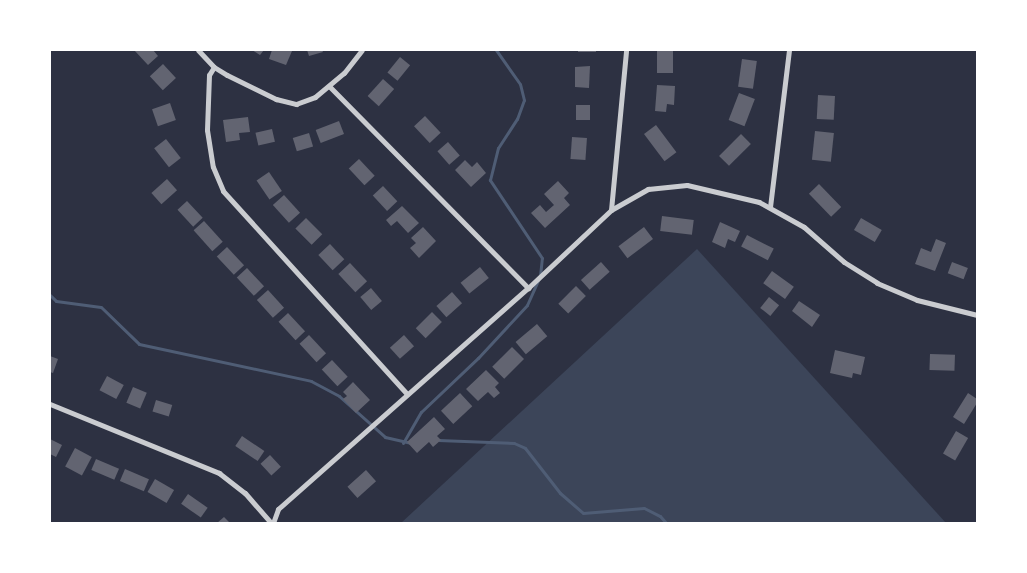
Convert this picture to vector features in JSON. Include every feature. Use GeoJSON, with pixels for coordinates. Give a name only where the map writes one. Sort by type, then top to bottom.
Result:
{"type":"FeatureCollection","features":[{"type":"Feature","properties":{"kind":"street"},"geometry":{"type":"LineString","coordinates":[[198,50],[214,67],[276,99],[296,104],[315,97],[362,50]]}},
{"type":"Feature","properties":{"kind":"street"},"geometry":{"type":"LineString","coordinates":[[611,210],[626,50]]}},
{"type":"Feature","properties":{"kind":"street"},"geometry":{"type":"LineString","coordinates":[[770,207],[789,50]]}},
{"type":"Feature","properties":{"kind":"street"},"geometry":{"type":"LineString","coordinates":[[214,67],[210,75],[207,130],[216,178],[223,192],[407,394]]}},
{"type":"Feature","properties":{"kind":"street"},"geometry":{"type":"LineString","coordinates":[[328,86],[528,288]]}},
{"type":"Feature","properties":{"kind":"street"},"geometry":{"type":"LineString","coordinates":[[50,404],[219,473],[245,493],[272,522],[278,509],[528,288],[611,210],[648,189],[674,185],[721,191],[770,207],[804,228],[844,262],[877,283],[918,300],[977,315]]}},
{"type":"Feature","properties":{"kind":"shaded area"},"geometry":{"type":"Polygon","coordinates":[[[697,249],[946,523],[401,523],[697,249]]]}},
{"type":"Feature","properties":{"kind":"building"},"geometry":{"type":"Polygon","coordinates":[[[134,50],[153,50],[158,56],[148,65],[134,50]]]}},
{"type":"Feature","properties":{"kind":"building"},"geometry":{"type":"Polygon","coordinates":[[[252,50],[264,50],[260,55],[252,50]]]}},
{"type":"Feature","properties":{"kind":"building"},"geometry":{"type":"Polygon","coordinates":[[[272,50],[292,51],[286,65],[269,59],[272,50]]]}},
{"type":"Feature","properties":{"kind":"building"},"geometry":{"type":"Polygon","coordinates":[[[307,50],[322,50],[323,52],[309,56],[307,50]]]}},
{"type":"Feature","properties":{"kind":"building"},"geometry":{"type":"Polygon","coordinates":[[[578,50],[596,50],[596,52],[578,52],[578,50]]]}},
{"type":"Feature","properties":{"kind":"building"},"geometry":{"type":"Polygon","coordinates":[[[657,50],[673,50],[673,73],[657,73],[657,50]]]}},
{"type":"Feature","properties":{"kind":"building"},"geometry":{"type":"Polygon","coordinates":[[[400,57],[410,65],[398,81],[387,73],[400,57]]]}},
{"type":"Feature","properties":{"kind":"building"},"geometry":{"type":"Polygon","coordinates":[[[742,59],[757,61],[753,89],[738,87],[742,59]]]}},
{"type":"Feature","properties":{"kind":"building"},"geometry":{"type":"Polygon","coordinates":[[[163,64],[176,78],[163,90],[150,76],[163,64]]]}},
{"type":"Feature","properties":{"kind":"building"},"geometry":{"type":"Polygon","coordinates":[[[590,66],[589,88],[575,87],[575,67],[590,66]]]}},
{"type":"Feature","properties":{"kind":"building"},"geometry":{"type":"Polygon","coordinates":[[[383,79],[394,89],[379,106],[368,96],[383,79]]]}},
{"type":"Feature","properties":{"kind":"building"},"geometry":{"type":"Polygon","coordinates":[[[657,85],[675,86],[674,105],[667,104],[666,112],[655,111],[657,85]]]}},
{"type":"Feature","properties":{"kind":"building"},"geometry":{"type":"Polygon","coordinates":[[[739,93],[755,99],[744,126],[729,120],[739,93]]]}},
{"type":"Feature","properties":{"kind":"building"},"geometry":{"type":"Polygon","coordinates":[[[818,95],[835,96],[834,120],[817,119],[818,95]]]}},
{"type":"Feature","properties":{"kind":"building"},"geometry":{"type":"Polygon","coordinates":[[[170,103],[176,120],[158,126],[152,109],[170,103]]]}},
{"type":"Feature","properties":{"kind":"building"},"geometry":{"type":"Polygon","coordinates":[[[576,105],[590,105],[590,120],[576,120],[576,105]]]}},
{"type":"Feature","properties":{"kind":"building"},"geometry":{"type":"Polygon","coordinates":[[[425,116],[441,133],[430,143],[414,126],[425,116]]]}},
{"type":"Feature","properties":{"kind":"building"},"geometry":{"type":"Polygon","coordinates":[[[248,117],[250,132],[239,133],[240,140],[226,142],[223,120],[248,117]]]}},
{"type":"Feature","properties":{"kind":"building"},"geometry":{"type":"Polygon","coordinates":[[[339,121],[344,134],[321,143],[316,130],[339,121]]]}},
{"type":"Feature","properties":{"kind":"building"},"geometry":{"type":"Polygon","coordinates":[[[656,125],[676,152],[664,161],[644,134],[656,125]]]}},
{"type":"Feature","properties":{"kind":"building"},"geometry":{"type":"Polygon","coordinates":[[[272,129],[275,142],[258,145],[255,133],[272,129]]]}},
{"type":"Feature","properties":{"kind":"building"},"geometry":{"type":"Polygon","coordinates":[[[815,131],[834,133],[831,162],[812,160],[815,131]]]}},
{"type":"Feature","properties":{"kind":"building"},"geometry":{"type":"Polygon","coordinates":[[[309,133],[313,146],[297,151],[293,138],[309,133]]]}},
{"type":"Feature","properties":{"kind":"building"},"geometry":{"type":"Polygon","coordinates":[[[741,134],[751,144],[729,166],[719,156],[741,134]]]}},
{"type":"Feature","properties":{"kind":"building"},"geometry":{"type":"Polygon","coordinates":[[[572,137],[587,138],[585,160],[570,159],[572,137]]]}},
{"type":"Feature","properties":{"kind":"building"},"geometry":{"type":"Polygon","coordinates":[[[166,139],[181,158],[169,167],[154,148],[166,139]]]}},
{"type":"Feature","properties":{"kind":"building"},"geometry":{"type":"Polygon","coordinates":[[[448,142],[460,156],[449,165],[437,151],[448,142]]]}},
{"type":"Feature","properties":{"kind":"building"},"geometry":{"type":"Polygon","coordinates":[[[359,159],[375,176],[364,185],[349,169],[359,159]]]}},
{"type":"Feature","properties":{"kind":"building"},"geometry":{"type":"Polygon","coordinates":[[[465,160],[472,167],[477,162],[486,173],[471,187],[455,170],[465,160]]]}},
{"type":"Feature","properties":{"kind":"building"},"geometry":{"type":"Polygon","coordinates":[[[269,172],[282,191],[269,199],[257,180],[269,172]]]}},
{"type":"Feature","properties":{"kind":"building"},"geometry":{"type":"Polygon","coordinates":[[[167,179],[177,190],[161,204],[151,193],[167,179]]]}},
{"type":"Feature","properties":{"kind":"building"},"geometry":{"type":"Polygon","coordinates":[[[558,181],[569,193],[564,198],[570,205],[545,228],[531,213],[540,205],[546,212],[554,205],[544,194],[558,181]]]}},
{"type":"Feature","properties":{"kind":"building"},"geometry":{"type":"Polygon","coordinates":[[[819,184],[841,207],[831,217],[809,194],[819,184]]]}},
{"type":"Feature","properties":{"kind":"building"},"geometry":{"type":"Polygon","coordinates":[[[383,186],[397,201],[387,211],[373,196],[383,186]]]}},
{"type":"Feature","properties":{"kind":"building"},"geometry":{"type":"Polygon","coordinates":[[[284,195],[300,213],[289,223],[273,205],[284,195]]]}},
{"type":"Feature","properties":{"kind":"building"},"geometry":{"type":"Polygon","coordinates":[[[187,201],[203,218],[193,227],[177,210],[187,201]]]}},
{"type":"Feature","properties":{"kind":"building"},"geometry":{"type":"Polygon","coordinates":[[[402,206],[419,223],[408,233],[397,221],[391,226],[386,220],[402,206]]]}},
{"type":"Feature","properties":{"kind":"building"},"geometry":{"type":"Polygon","coordinates":[[[662,216],[694,220],[692,235],[660,231],[662,216]]]}},
{"type":"Feature","properties":{"kind":"building"},"geometry":{"type":"Polygon","coordinates":[[[306,218],[322,234],[312,245],[295,229],[306,218]]]}},
{"type":"Feature","properties":{"kind":"building"},"geometry":{"type":"Polygon","coordinates":[[[861,218],[882,230],[875,242],[854,230],[861,218]]]}},
{"type":"Feature","properties":{"kind":"building"},"geometry":{"type":"Polygon","coordinates":[[[204,221],[223,242],[212,251],[194,230],[204,221]]]}},
{"type":"Feature","properties":{"kind":"building"},"geometry":{"type":"Polygon","coordinates":[[[720,222],[740,231],[735,242],[728,239],[725,248],[712,242],[720,222]]]}},
{"type":"Feature","properties":{"kind":"building"},"geometry":{"type":"Polygon","coordinates":[[[423,227],[436,241],[419,258],[410,248],[416,243],[411,238],[423,227]]]}},
{"type":"Feature","properties":{"kind":"building"},"geometry":{"type":"Polygon","coordinates":[[[644,227],[653,239],[627,258],[618,246],[644,227]]]}},
{"type":"Feature","properties":{"kind":"building"},"geometry":{"type":"Polygon","coordinates":[[[747,235],[774,249],[768,260],[741,247],[747,235]]]}},
{"type":"Feature","properties":{"kind":"building"},"geometry":{"type":"Polygon","coordinates":[[[936,239],[946,243],[935,271],[915,264],[921,248],[931,252],[936,239]]]}},
{"type":"Feature","properties":{"kind":"building"},"geometry":{"type":"Polygon","coordinates":[[[330,244],[344,259],[333,270],[318,255],[330,244]]]}},
{"type":"Feature","properties":{"kind":"building"},"geometry":{"type":"Polygon","coordinates":[[[227,247],[244,265],[234,275],[217,257],[227,247]]]}},
{"type":"Feature","properties":{"kind":"building"},"geometry":{"type":"Polygon","coordinates":[[[601,262],[610,272],[590,290],[581,280],[601,262]]]}},
{"type":"Feature","properties":{"kind":"building"},"geometry":{"type":"Polygon","coordinates":[[[952,262],[968,268],[964,279],[948,273],[952,262]]]}},
{"type":"Feature","properties":{"kind":"building"},"geometry":{"type":"Polygon","coordinates":[[[350,263],[367,281],[355,292],[338,274],[350,263]]]}},
{"type":"Feature","properties":{"kind":"building"},"geometry":{"type":"Polygon","coordinates":[[[480,267],[489,278],[469,294],[461,283],[480,267]]]}},
{"type":"Feature","properties":{"kind":"building"},"geometry":{"type":"Polygon","coordinates":[[[247,268],[264,286],[254,296],[237,278],[247,268]]]}},
{"type":"Feature","properties":{"kind":"building"},"geometry":{"type":"Polygon","coordinates":[[[772,271],[794,287],[785,299],[763,283],[772,271]]]}},
{"type":"Feature","properties":{"kind":"building"},"geometry":{"type":"Polygon","coordinates":[[[576,286],[586,296],[568,314],[558,304],[576,286]]]}},
{"type":"Feature","properties":{"kind":"building"},"geometry":{"type":"Polygon","coordinates":[[[371,288],[382,301],[371,310],[360,297],[371,288]]]}},
{"type":"Feature","properties":{"kind":"building"},"geometry":{"type":"Polygon","coordinates":[[[268,290],[284,308],[273,318],[257,300],[268,290]]]}},
{"type":"Feature","properties":{"kind":"building"},"geometry":{"type":"Polygon","coordinates":[[[452,292],[462,303],[446,317],[436,306],[452,292]]]}},
{"type":"Feature","properties":{"kind":"building"},"geometry":{"type":"Polygon","coordinates":[[[769,297],[779,305],[770,316],[760,308],[769,297]]]}},
{"type":"Feature","properties":{"kind":"building"},"geometry":{"type":"Polygon","coordinates":[[[799,301],[820,315],[812,327],[792,311],[799,301]]]}},
{"type":"Feature","properties":{"kind":"building"},"geometry":{"type":"Polygon","coordinates":[[[432,312],[442,322],[426,338],[416,328],[432,312]]]}},
{"type":"Feature","properties":{"kind":"building"},"geometry":{"type":"Polygon","coordinates":[[[288,313],[305,331],[296,340],[278,322],[288,313]]]}},
{"type":"Feature","properties":{"kind":"building"},"geometry":{"type":"Polygon","coordinates":[[[537,324],[547,336],[526,354],[516,342],[537,324]]]}},
{"type":"Feature","properties":{"kind":"building"},"geometry":{"type":"Polygon","coordinates":[[[309,335],[326,353],[317,362],[299,344],[309,335]]]}},
{"type":"Feature","properties":{"kind":"building"},"geometry":{"type":"Polygon","coordinates":[[[404,335],[414,346],[400,359],[390,348],[404,335]]]}},
{"type":"Feature","properties":{"kind":"building"},"geometry":{"type":"Polygon","coordinates":[[[512,347],[524,359],[504,379],[492,367],[512,347]]]}},
{"type":"Feature","properties":{"kind":"building"},"geometry":{"type":"Polygon","coordinates":[[[835,350],[865,357],[861,375],[853,373],[852,378],[830,373],[835,350]]]}},
{"type":"Feature","properties":{"kind":"building"},"geometry":{"type":"Polygon","coordinates":[[[930,354],[955,355],[954,371],[929,370],[930,354]]]}},
{"type":"Feature","properties":{"kind":"building"},"geometry":{"type":"Polygon","coordinates":[[[50,356],[58,359],[53,373],[50,372],[50,356]]]}},
{"type":"Feature","properties":{"kind":"building"},"geometry":{"type":"Polygon","coordinates":[[[332,360],[348,377],[337,386],[322,370],[332,360]]]}},
{"type":"Feature","properties":{"kind":"building"},"geometry":{"type":"Polygon","coordinates":[[[486,370],[499,383],[495,387],[500,393],[494,398],[488,392],[478,401],[466,389],[486,370]]]}},
{"type":"Feature","properties":{"kind":"building"},"geometry":{"type":"Polygon","coordinates":[[[107,376],[124,385],[116,399],[99,390],[107,376]]]}},
{"type":"Feature","properties":{"kind":"building"},"geometry":{"type":"Polygon","coordinates":[[[353,382],[370,400],[356,413],[343,399],[347,396],[343,392],[353,382]]]}},
{"type":"Feature","properties":{"kind":"building"},"geometry":{"type":"Polygon","coordinates":[[[133,387],[147,393],[140,409],[126,403],[133,387]]]}},
{"type":"Feature","properties":{"kind":"building"},"geometry":{"type":"Polygon","coordinates":[[[460,393],[472,406],[453,424],[441,411],[460,393]]]}},
{"type":"Feature","properties":{"kind":"building"},"geometry":{"type":"Polygon","coordinates":[[[968,393],[977,399],[977,403],[964,424],[953,417],[968,393]]]}},
{"type":"Feature","properties":{"kind":"building"},"geometry":{"type":"Polygon","coordinates":[[[156,400],[172,405],[169,416],[152,411],[156,400]]]}},
{"type":"Feature","properties":{"kind":"building"},"geometry":{"type":"Polygon","coordinates":[[[434,417],[445,429],[437,436],[441,440],[433,447],[429,442],[417,453],[407,442],[434,417]]]}},
{"type":"Feature","properties":{"kind":"building"},"geometry":{"type":"Polygon","coordinates":[[[956,431],[968,438],[955,461],[943,454],[956,431]]]}},
{"type":"Feature","properties":{"kind":"building"},"geometry":{"type":"Polygon","coordinates":[[[242,436],[264,451],[258,461],[235,446],[242,436]]]}},
{"type":"Feature","properties":{"kind":"building"},"geometry":{"type":"Polygon","coordinates":[[[50,439],[62,445],[56,457],[50,454],[50,439]]]}},
{"type":"Feature","properties":{"kind":"building"},"geometry":{"type":"Polygon","coordinates":[[[75,448],[92,457],[82,475],[65,467],[75,448]]]}},
{"type":"Feature","properties":{"kind":"building"},"geometry":{"type":"Polygon","coordinates":[[[270,455],[281,467],[271,476],[260,464],[270,455]]]}},
{"type":"Feature","properties":{"kind":"building"},"geometry":{"type":"Polygon","coordinates":[[[96,459],[119,469],[114,480],[91,470],[96,459]]]}},
{"type":"Feature","properties":{"kind":"building"},"geometry":{"type":"Polygon","coordinates":[[[125,469],[149,479],[144,491],[120,481],[125,469]]]}},
{"type":"Feature","properties":{"kind":"building"},"geometry":{"type":"Polygon","coordinates":[[[366,470],[376,481],[357,498],[347,487],[366,470]]]}},
{"type":"Feature","properties":{"kind":"building"},"geometry":{"type":"Polygon","coordinates":[[[155,479],[174,490],[167,503],[148,492],[155,479]]]}},
{"type":"Feature","properties":{"kind":"building"},"geometry":{"type":"Polygon","coordinates":[[[188,494],[208,508],[201,518],[181,504],[188,494]]]}},
{"type":"Feature","properties":{"kind":"building"},"geometry":{"type":"Polygon","coordinates":[[[224,517],[230,523],[217,523],[224,517]]]}},
{"type":"Feature","properties":{"kind":"waterway"},"geometry":{"type":"LineString","coordinates":[[403,443],[421,412],[478,358],[527,305],[540,276],[542,258],[490,180],[498,148],[517,119],[524,100],[520,84],[496,50]]}},
{"type":"Feature","properties":{"kind":"waterway"},"geometry":{"type":"LineString","coordinates":[[50,295],[56,301],[101,307],[139,344],[311,381],[339,396],[385,437],[412,443]]}},
{"type":"Feature","properties":{"kind":"waterway"},"geometry":{"type":"LineString","coordinates":[[438,440],[514,443],[525,448],[560,493],[583,513],[644,508],[660,516],[666,523]]}}]}
